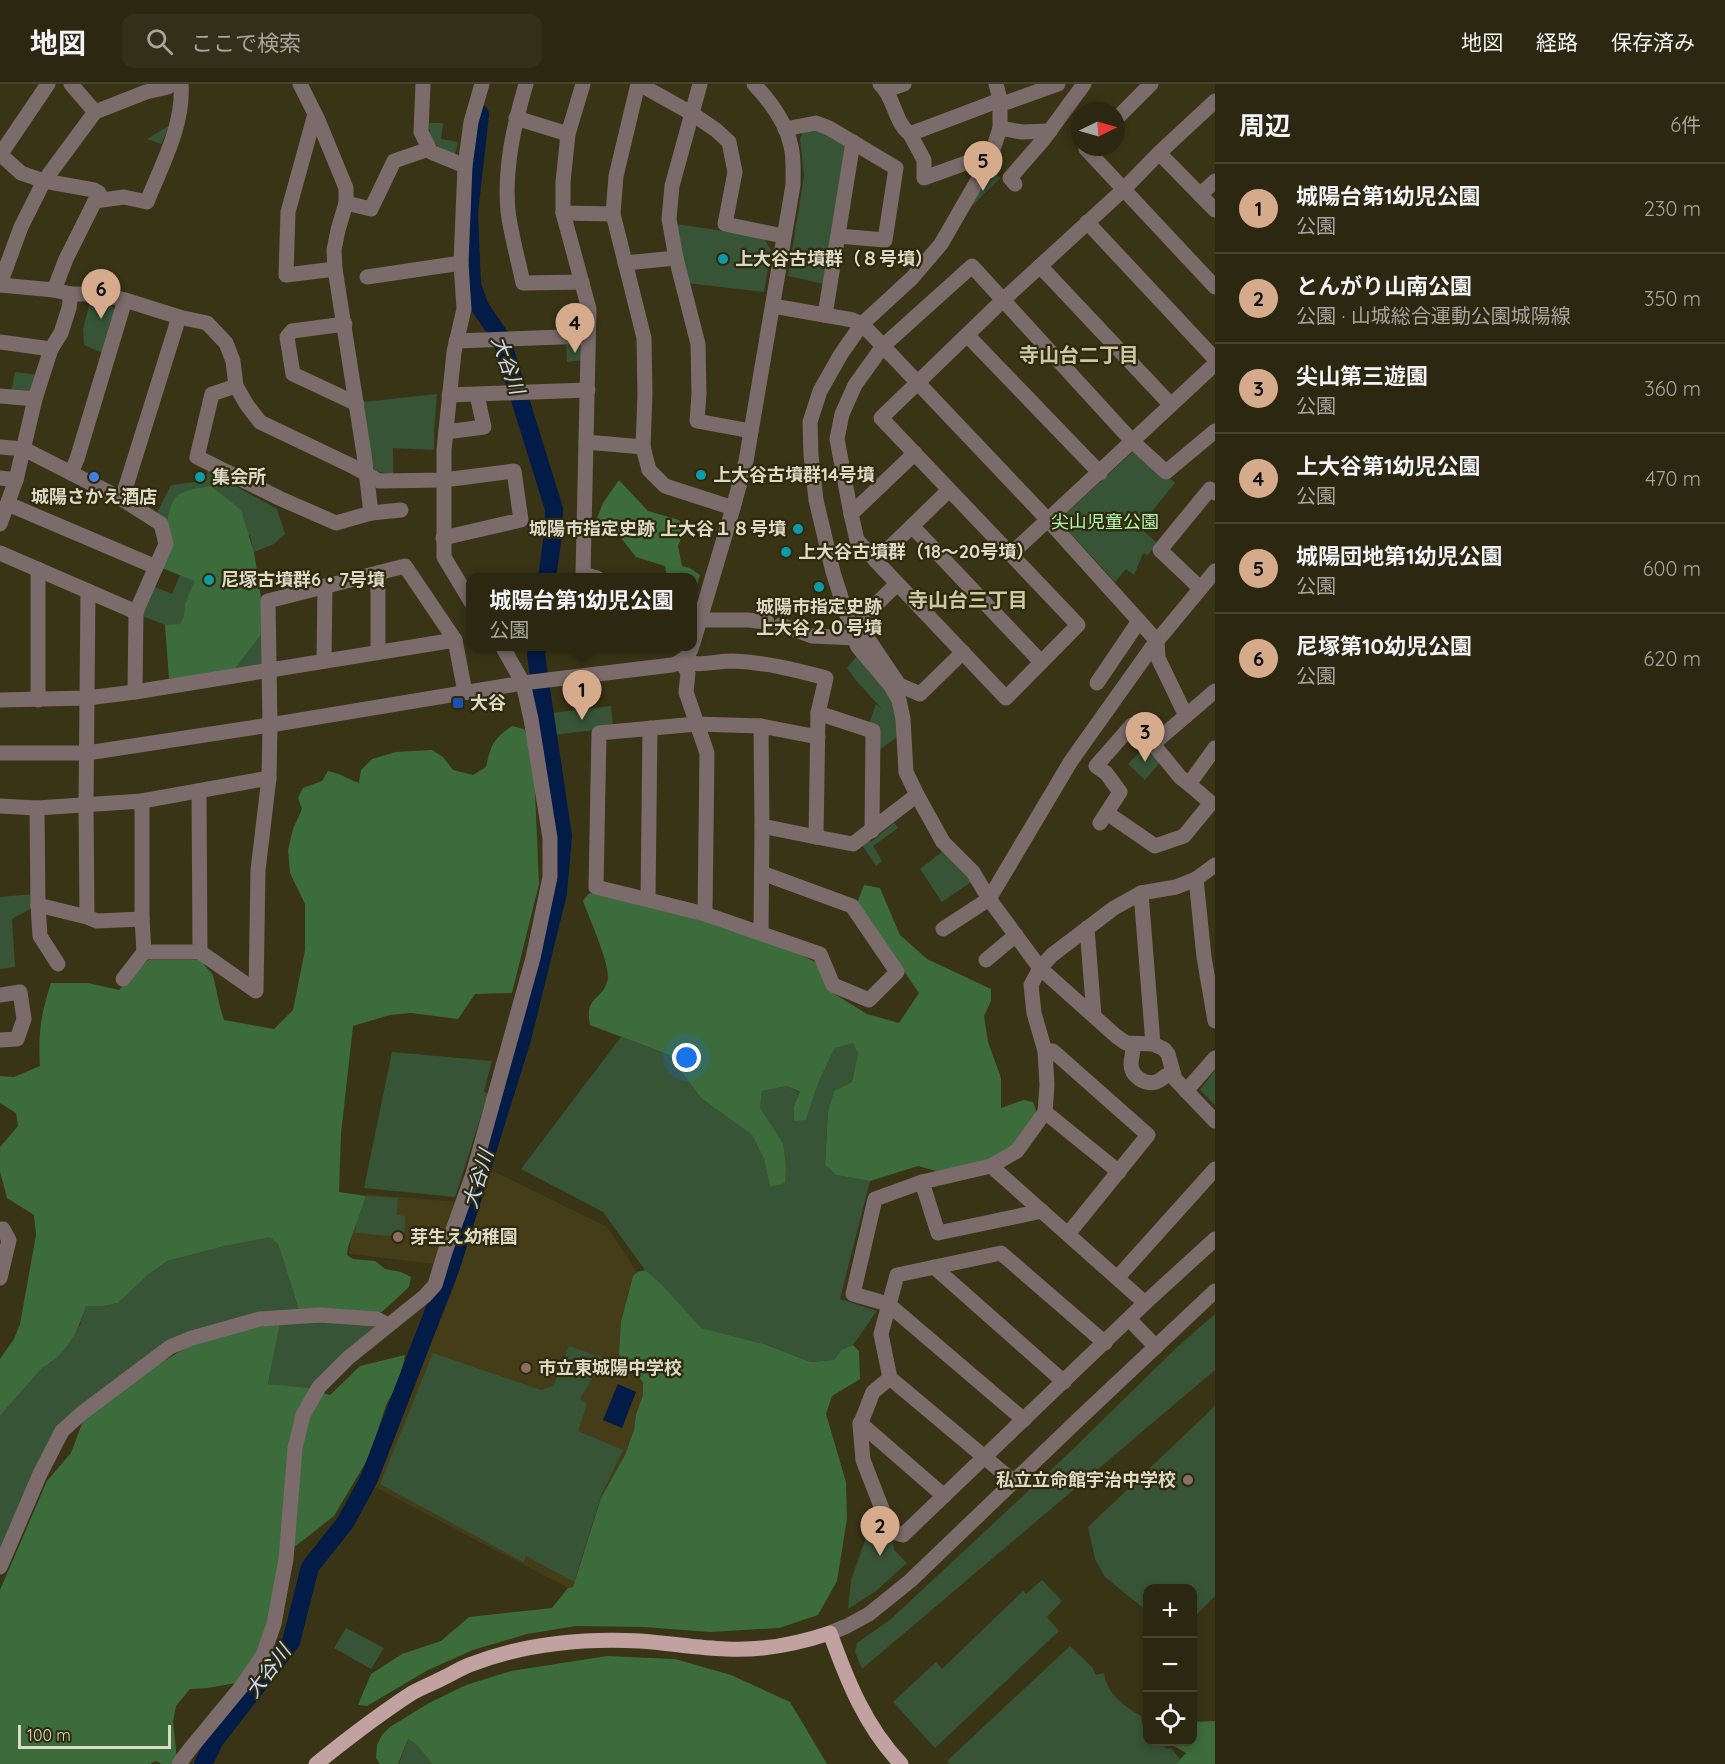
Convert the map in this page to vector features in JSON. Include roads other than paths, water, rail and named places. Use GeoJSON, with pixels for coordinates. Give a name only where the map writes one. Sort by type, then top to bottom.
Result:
{"type":"FeatureCollection","features":[{"type":"Feature","properties":{"kind":"main road"},"geometry":{"type":"LineString","coordinates":[[316,1764],[365,1725],[414,1692],[468,1665],[510,1652],[546,1644],[611,1640],[729,1650],[756,1649],[781,1646],[830,1632],[846,1677],[860,1707],[878,1738],[901,1764]]}},
{"type":"Feature","properties":{"kind":"street"},"geometry":{"type":"LineString","coordinates":[[48,84],[0,154],[21,173],[44,181],[99,193],[66,259],[54,290]]}},
{"type":"Feature","properties":{"kind":"street"},"geometry":{"type":"LineString","coordinates":[[71,84],[95,112]]}},
{"type":"Feature","properties":{"kind":"street"},"geometry":{"type":"LineString","coordinates":[[167,84],[168,87],[146,92],[95,112],[44,181],[21,227],[0,285],[54,290],[71,294],[100,294],[207,323],[226,343],[233,361],[236,386],[246,405],[260,422],[380,481],[444,480],[514,471],[521,520],[443,538]]}},
{"type":"Feature","properties":{"kind":"street"},"geometry":{"type":"LineString","coordinates":[[95,201],[124,197],[147,202],[179,122],[183,101],[182,84]]}},
{"type":"Feature","properties":{"kind":"street"},"geometry":{"type":"LineString","coordinates":[[300,84],[346,188],[346,203],[334,250],[335,269],[357,404],[371,513]]}},
{"type":"Feature","properties":{"kind":"street"},"geometry":{"type":"LineString","coordinates":[[423,84],[421,132],[429,149],[431,152],[465,166]]}},
{"type":"Feature","properties":{"kind":"street"},"geometry":{"type":"LineString","coordinates":[[466,594],[444,557],[444,450],[456,341],[464,309],[461,263],[465,166],[471,122],[482,84]]}},
{"type":"Feature","properties":{"kind":"street"},"geometry":{"type":"LineString","coordinates":[[526,84],[516,118],[507,173],[508,211],[523,283],[582,282]]}},
{"type":"Feature","properties":{"kind":"street"},"geometry":{"type":"LineString","coordinates":[[583,84],[568,134],[563,182],[563,213],[589,309],[583,573]]}},
{"type":"Feature","properties":{"kind":"street"},"geometry":{"type":"LineString","coordinates":[[733,508],[665,486],[649,470],[643,447],[644,338],[613,214],[616,176],[639,84],[691,113],[729,142],[735,172],[725,224],[783,236]]}},
{"type":"Feature","properties":{"kind":"street"},"geometry":{"type":"LineString","coordinates":[[700,84],[672,186],[669,219],[676,258],[698,344],[697,421],[751,431]]}},
{"type":"Feature","properties":{"kind":"street"},"geometry":{"type":"LineString","coordinates":[[697,629],[700,620],[699,604],[733,508],[746,461],[793,185],[791,147],[786,129],[773,107],[754,84]]}},
{"type":"Feature","properties":{"kind":"street"},"geometry":{"type":"LineString","coordinates":[[904,84],[883,87],[903,129],[910,135],[924,160],[924,178],[991,154]]}},
{"type":"Feature","properties":{"kind":"street"},"geometry":{"type":"LineString","coordinates":[[996,84],[1000,101],[999,128],[991,154],[941,244],[912,278],[862,324],[820,391],[810,422],[816,500],[833,572],[858,647],[891,686],[899,700],[903,719],[906,772],[943,842],[973,872],[989,899],[1040,968],[1126,1043],[1159,1046],[1168,1054],[1175,1079],[1215,1121]]}},
{"type":"Feature","properties":{"kind":"street"},"geometry":{"type":"LineString","coordinates":[[910,135],[1000,101],[1008,102],[1058,84]]}},
{"type":"Feature","properties":{"kind":"street"},"geometry":{"type":"LineString","coordinates":[[1064,84],[1072,102]]}},
{"type":"Feature","properties":{"kind":"street"},"geometry":{"type":"LineString","coordinates":[[1072,102],[1084,84]]}},
{"type":"Feature","properties":{"kind":"street"},"geometry":{"type":"LineString","coordinates":[[1125,110],[1151,84]]}},
{"type":"Feature","properties":{"kind":"street"},"geometry":{"type":"LineString","coordinates":[[1215,101],[1123,190],[1003,300],[880,418],[1078,625],[1006,698],[857,540],[837,438],[842,414],[855,385],[883,346],[972,266],[1003,300],[1132,441],[1166,472],[1215,430]]}},
{"type":"Feature","properties":{"kind":"street"},"geometry":{"type":"LineString","coordinates":[[1015,184],[1010,178],[1071,103]]}},
{"type":"Feature","properties":{"kind":"street"},"geometry":{"type":"LineString","coordinates":[[315,114],[288,212],[286,275],[335,269]]}},
{"type":"Feature","properties":{"kind":"street"},"geometry":{"type":"LineString","coordinates":[[516,118],[568,134]]}},
{"type":"Feature","properties":{"kind":"street"},"geometry":{"type":"LineString","coordinates":[[786,129],[816,123],[829,128],[897,168],[885,240],[838,236]]}},
{"type":"Feature","properties":{"kind":"street"},"geometry":{"type":"LineString","coordinates":[[999,128],[1022,132],[1050,131]]}},
{"type":"Feature","properties":{"kind":"street"},"geometry":{"type":"LineString","coordinates":[[825,315],[853,142]]}},
{"type":"Feature","properties":{"kind":"street"},"geometry":{"type":"LineString","coordinates":[[346,203],[371,209],[394,161],[429,149]]}},
{"type":"Feature","properties":{"kind":"street"},"geometry":{"type":"LineString","coordinates":[[1159,153],[1215,210]]}},
{"type":"Feature","properties":{"kind":"street"},"geometry":{"type":"LineString","coordinates":[[1092,156],[1215,287]]}},
{"type":"Feature","properties":{"kind":"street"},"geometry":{"type":"LineString","coordinates":[[1200,195],[1215,181]]}},
{"type":"Feature","properties":{"kind":"street"},"geometry":{"type":"LineString","coordinates":[[563,213],[613,214]]}},
{"type":"Feature","properties":{"kind":"street"},"geometry":{"type":"LineString","coordinates":[[1087,222],[1215,359]]}},
{"type":"Feature","properties":{"kind":"street"},"geometry":{"type":"LineString","coordinates":[[625,263],[676,258]]}},
{"type":"Feature","properties":{"kind":"street"},"geometry":{"type":"LineString","coordinates":[[367,277],[461,263]]}},
{"type":"Feature","properties":{"kind":"street"},"geometry":{"type":"LineString","coordinates":[[1040,266],[1170,404]]}},
{"type":"Feature","properties":{"kind":"street"},"geometry":{"type":"LineString","coordinates":[[0,524],[16,480],[35,399],[51,349],[61,333],[71,294]]}},
{"type":"Feature","properties":{"kind":"street"},"geometry":{"type":"LineString","coordinates":[[71,473],[125,300]]}},
{"type":"Feature","properties":{"kind":"street"},"geometry":{"type":"LineString","coordinates":[[772,306],[853,320],[862,324],[1048,520],[1157,641],[1158,658],[1186,716]]}},
{"type":"Feature","properties":{"kind":"street"},"geometry":{"type":"LineString","coordinates":[[122,500],[179,317]]}},
{"type":"Feature","properties":{"kind":"street"},"geometry":{"type":"LineString","coordinates":[[345,324],[292,331],[287,336],[293,374],[357,404]]}},
{"type":"Feature","properties":{"kind":"street"},"geometry":{"type":"LineString","coordinates":[[967,335],[1100,473]]}},
{"type":"Feature","properties":{"kind":"street"},"geometry":{"type":"LineString","coordinates":[[456,341],[588,336]]}},
{"type":"Feature","properties":{"kind":"street"},"geometry":{"type":"LineString","coordinates":[[0,342],[51,349]]}},
{"type":"Feature","properties":{"kind":"street"},"geometry":{"type":"LineString","coordinates":[[1011,554],[1215,364]]}},
{"type":"Feature","properties":{"kind":"street"},"geometry":{"type":"LineString","coordinates":[[236,386],[212,393],[196,458],[336,523],[371,513],[401,510]]}},
{"type":"Feature","properties":{"kind":"street"},"geometry":{"type":"LineString","coordinates":[[449,395],[588,390]]}},
{"type":"Feature","properties":{"kind":"street"},"geometry":{"type":"LineString","coordinates":[[446,432],[484,427],[477,395]]}},
{"type":"Feature","properties":{"kind":"street"},"geometry":{"type":"LineString","coordinates":[[0,396],[35,399]]}},
{"type":"Feature","properties":{"kind":"street"},"geometry":{"type":"LineString","coordinates":[[586,442],[643,447]]}},
{"type":"Feature","properties":{"kind":"street"},"geometry":{"type":"LineString","coordinates":[[0,447],[24,449],[122,500],[161,524],[166,544],[136,612],[135,692]]}},
{"type":"Feature","properties":{"kind":"street"},"geometry":{"type":"LineString","coordinates":[[851,514],[915,453]]}},
{"type":"Feature","properties":{"kind":"street"},"geometry":{"type":"LineString","coordinates":[[0,478],[16,480]]}},
{"type":"Feature","properties":{"kind":"street"},"geometry":{"type":"LineString","coordinates":[[1206,588],[1160,550],[1210,489],[1215,493]]}},
{"type":"Feature","properties":{"kind":"street"},"geometry":{"type":"LineString","coordinates":[[876,561],[948,491]]}},
{"type":"Feature","properties":{"kind":"street"},"geometry":{"type":"LineString","coordinates":[[8,504],[156,567]]}},
{"type":"Feature","properties":{"kind":"street"},"geometry":{"type":"LineString","coordinates":[[912,526],[1041,662]]}},
{"type":"Feature","properties":{"kind":"street"},"geometry":{"type":"LineString","coordinates":[[0,553],[136,612]]}},
{"type":"Feature","properties":{"kind":"street"},"geometry":{"type":"LineString","coordinates":[[144,952],[200,952],[256,991],[258,870],[269,778],[268,601],[405,566],[455,640],[465,692]]}},
{"type":"Feature","properties":{"kind":"street"},"geometry":{"type":"LineString","coordinates":[[38,569],[38,700]]}},
{"type":"Feature","properties":{"kind":"street"},"geometry":{"type":"LineString","coordinates":[[943,929],[989,899],[1071,761],[1152,647],[1206,588],[1215,571]]}},
{"type":"Feature","properties":{"kind":"street"},"geometry":{"type":"LineString","coordinates":[[378,573],[378,652]]}},
{"type":"Feature","properties":{"kind":"street"},"geometry":{"type":"LineString","coordinates":[[897,584],[864,616],[866,636],[899,685],[920,694],[963,652]]}},
{"type":"Feature","properties":{"kind":"street"},"geometry":{"type":"LineString","coordinates":[[324,661],[325,586]]}},
{"type":"Feature","properties":{"kind":"street"},"geometry":{"type":"LineString","coordinates":[[87,917],[88,591]]}},
{"type":"Feature","properties":{"kind":"street"},"geometry":{"type":"LineString","coordinates":[[700,620],[748,620],[774,623],[812,636],[855,638]]}},
{"type":"Feature","properties":{"kind":"street"},"geometry":{"type":"LineString","coordinates":[[1097,683],[1138,621]]}},
{"type":"Feature","properties":{"kind":"street"},"geometry":{"type":"LineString","coordinates":[[0,700],[87,698],[135,692],[455,640]]}},
{"type":"Feature","properties":{"kind":"street"},"geometry":{"type":"LineString","coordinates":[[180,1764],[189,1749],[242,1686],[263,1655],[274,1624],[286,1558],[295,1448],[303,1415],[320,1387],[348,1358],[425,1296],[435,1285],[474,1174],[533,958],[550,877],[550,838],[531,719],[533,681],[506,651]]}},
{"type":"Feature","properties":{"kind":"street"},"geometry":{"type":"LineString","coordinates":[[0,753],[87,753],[533,681],[672,665],[681,661],[690,651]]}},
{"type":"Feature","properties":{"kind":"street"},"geometry":{"type":"LineString","coordinates":[[681,661],[693,665],[732,661],[755,663],[826,678],[818,713],[816,837]]}},
{"type":"Feature","properties":{"kind":"street"},"geometry":{"type":"LineString","coordinates":[[681,661],[688,673],[687,692],[707,753],[705,914]]}},
{"type":"Feature","properties":{"kind":"street"},"geometry":{"type":"LineString","coordinates":[[1153,744],[1215,691]]}},
{"type":"Feature","properties":{"kind":"street"},"geometry":{"type":"LineString","coordinates":[[818,713],[873,731],[872,831]]}},
{"type":"Feature","properties":{"kind":"street"},"geometry":{"type":"LineString","coordinates":[[762,873],[852,906],[897,972],[869,1000],[833,985],[820,954],[705,914],[596,887],[599,734],[696,724],[761,726],[818,736]]}},
{"type":"Feature","properties":{"kind":"street"},"geometry":{"type":"LineString","coordinates":[[1132,725],[1153,744],[1180,777],[1211,803],[1184,836],[1155,846],[1103,818],[1120,792],[1106,773],[1096,766],[1132,725]]}},
{"type":"Feature","properties":{"kind":"street"},"geometry":{"type":"LineString","coordinates":[[761,726],[761,932]]}},
{"type":"Feature","properties":{"kind":"street"},"geometry":{"type":"LineString","coordinates":[[648,899],[650,728]]}},
{"type":"Feature","properties":{"kind":"street"},"geometry":{"type":"LineString","coordinates":[[1189,784],[1215,748]]}},
{"type":"Feature","properties":{"kind":"street"},"geometry":{"type":"LineString","coordinates":[[0,806],[37,808],[142,801],[269,778]]}},
{"type":"Feature","properties":{"kind":"street"},"geometry":{"type":"LineString","coordinates":[[199,791],[200,952]]}},
{"type":"Feature","properties":{"kind":"street"},"geometry":{"type":"LineString","coordinates":[[762,826],[853,844],[917,795]]}},
{"type":"Feature","properties":{"kind":"street"},"geometry":{"type":"LineString","coordinates":[[123,979],[144,952],[142,801]]}},
{"type":"Feature","properties":{"kind":"street"},"geometry":{"type":"LineString","coordinates":[[37,808],[40,936],[58,964]]}},
{"type":"Feature","properties":{"kind":"street"},"geometry":{"type":"LineString","coordinates":[[1024,1420],[888,1304],[853,1294],[875,1199],[922,1182],[991,1166],[1017,1151],[1045,1112],[1047,1085],[1045,1051],[1034,1013],[1031,985],[1040,968],[1052,955],[1087,928],[1141,892],[1176,887],[1196,879],[1215,865]]}},
{"type":"Feature","properties":{"kind":"street"},"geometry":{"type":"LineString","coordinates":[[1196,879],[1204,957],[1215,1021]]}},
{"type":"Feature","properties":{"kind":"street"},"geometry":{"type":"LineString","coordinates":[[1141,892],[1153,1044]]}},
{"type":"Feature","properties":{"kind":"street"},"geometry":{"type":"LineString","coordinates":[[38,905],[97,921],[142,919]]}},
{"type":"Feature","properties":{"kind":"street"},"geometry":{"type":"LineString","coordinates":[[1087,928],[1094,1016]]}},
{"type":"Feature","properties":{"kind":"street"},"geometry":{"type":"LineString","coordinates":[[986,960],[1016,935]]}},
{"type":"Feature","properties":{"kind":"street"},"geometry":{"type":"LineString","coordinates":[[0,995],[20,992],[24,1018],[17,1040],[0,1040]]}},
{"type":"Feature","properties":{"kind":"street"},"geometry":{"type":"LineString","coordinates":[[1133,1044],[1132,1070],[1140,1080],[1158,1082],[1167,1074],[1173,1073]]}},
{"type":"Feature","properties":{"kind":"street"},"geometry":{"type":"LineString","coordinates":[[1045,1051],[1053,1051],[1148,1135],[1068,1234]]}},
{"type":"Feature","properties":{"kind":"street"},"geometry":{"type":"LineString","coordinates":[[1186,1091],[1215,1058]]}},
{"type":"Feature","properties":{"kind":"street"},"geometry":{"type":"LineString","coordinates":[[1045,1112],[1119,1172]]}},
{"type":"Feature","properties":{"kind":"street"},"geometry":{"type":"LineString","coordinates":[[991,1166],[1145,1303]]}},
{"type":"Feature","properties":{"kind":"street"},"geometry":{"type":"LineString","coordinates":[[1118,1277],[1215,1169]]}},
{"type":"Feature","properties":{"kind":"street"},"geometry":{"type":"LineString","coordinates":[[922,1182],[938,1233],[1042,1211]]}},
{"type":"Feature","properties":{"kind":"street"},"geometry":{"type":"LineString","coordinates":[[0,1229],[3,1229],[9,1240],[0,1278]]}},
{"type":"Feature","properties":{"kind":"street"},"geometry":{"type":"LineString","coordinates":[[890,1378],[873,1392],[860,1423],[863,1460],[891,1532],[903,1535],[1215,1239]]}},
{"type":"Feature","properties":{"kind":"street"},"geometry":{"type":"LineString","coordinates":[[1014,1482],[890,1378],[881,1334],[897,1275],[1001,1253],[1105,1343]]}},
{"type":"Feature","properties":{"kind":"street"},"geometry":{"type":"LineString","coordinates":[[934,1267],[1064,1382]]}},
{"type":"Feature","properties":{"kind":"street"},"geometry":{"type":"LineString","coordinates":[[830,1632],[848,1626],[869,1614],[910,1581],[1215,1291]]}},
{"type":"Feature","properties":{"kind":"street"},"geometry":{"type":"LineString","coordinates":[[0,1567],[40,1474],[62,1431],[139,1368],[170,1347],[192,1338],[260,1319],[320,1315],[377,1319],[388,1325]]}},
{"type":"Feature","properties":{"kind":"street"},"geometry":{"type":"LineString","coordinates":[[1130,1320],[1156,1347]]}},
{"type":"Feature","properties":{"kind":"street"},"geometry":{"type":"LineString","coordinates":[[860,1423],[944,1496]]}},
{"type":"Feature","properties":{"kind":"water"},"geometry":{"type":"Polygon","coordinates":[[[618,1384],[636,1392],[622,1428],[603,1420],[618,1384]]]}},
{"type":"Feature","properties":{"kind":"waterway","name":"大谷川"},"geometry":{"type":"LineString","coordinates":[[480,114],[469,213],[472,285],[480,307],[501,338],[554,509],[548,573]]}},
{"type":"Feature","properties":{"kind":"waterway","name":"大谷川"},"geometry":{"type":"LineString","coordinates":[[203,1764],[215,1740],[291,1642],[310,1567],[345,1523],[369,1479],[452,1264],[522,1039],[558,893],[563,836],[536,651]]}},
{"type":"Feature","properties":{"kind":"place","name":"城陽団地第1幼児公園"},"geometry":{"type":"Point","coordinates":[983,191]}},
{"type":"Feature","properties":{"kind":"place","name":"上大谷古墳群（８号墳）"},"geometry":{"type":"Point","coordinates":[723,259]}},
{"type":"Feature","properties":{"kind":"place","name":"尼塚第10幼児公園"},"geometry":{"type":"Point","coordinates":[101,319]}},
{"type":"Feature","properties":{"kind":"place","name":"上大谷第1幼児公園"},"geometry":{"type":"Point","coordinates":[575,353]}},
{"type":"Feature","properties":{"kind":"place","name":"上大谷古墳群14号墳"},"geometry":{"type":"Point","coordinates":[701,475]}},
{"type":"Feature","properties":{"kind":"place","name":"城陽さかえ酒店"},"geometry":{"type":"Point","coordinates":[94,477]}},
{"type":"Feature","properties":{"kind":"place","name":"集会所"},"geometry":{"type":"Point","coordinates":[200,477]}},
{"type":"Feature","properties":{"kind":"place","name":"城陽市指定史跡 上大谷１８号墳"},"geometry":{"type":"Point","coordinates":[798,529]}},
{"type":"Feature","properties":{"kind":"place","name":"上大谷古墳群（18～20号墳）"},"geometry":{"type":"Point","coordinates":[786,552]}},
{"type":"Feature","properties":{"kind":"place","name":"尼塚古墳群6・7号墳"},"geometry":{"type":"Point","coordinates":[209,580]}},
{"type":"Feature","properties":{"kind":"place","name":"城陽市指定史跡 上大谷２０号墳"},"geometry":{"type":"Point","coordinates":[819,587]}},
{"type":"Feature","properties":{"kind":"place","name":"大谷"},"geometry":{"type":"Point","coordinates":[458,703]}},
{"type":"Feature","properties":{"kind":"place","name":"城陽台第1幼児公園"},"geometry":{"type":"Point","coordinates":[582,720]}},
{"type":"Feature","properties":{"kind":"place","name":"尖山第三遊園"},"geometry":{"type":"Point","coordinates":[1145,762]}},
{"type":"Feature","properties":{"kind":"place","name":"芽生え幼稚園"},"geometry":{"type":"Point","coordinates":[398,1237]}},
{"type":"Feature","properties":{"kind":"place","name":"市立東城陽中学校"},"geometry":{"type":"Point","coordinates":[526,1368]}},
{"type":"Feature","properties":{"kind":"place","name":"私立立命館宇治中学校"},"geometry":{"type":"Point","coordinates":[1188,1480]}},
{"type":"Feature","properties":{"kind":"place","name":"とんがり山南公園"},"geometry":{"type":"Point","coordinates":[880,1556]}},
{"type":"Feature","properties":{"kind":"district","name":"寺山台二丁目"},"geometry":{"type":"Point","coordinates":[1079,355]}},
{"type":"Feature","properties":{"kind":"district","name":"寺山台三丁目"},"geometry":{"type":"Point","coordinates":[968,600]}},
{"type":"Feature","properties":{"kind":"park label","name":"尖山児童公園"},"geometry":{"type":"Point","coordinates":[1105,522]}}]}
